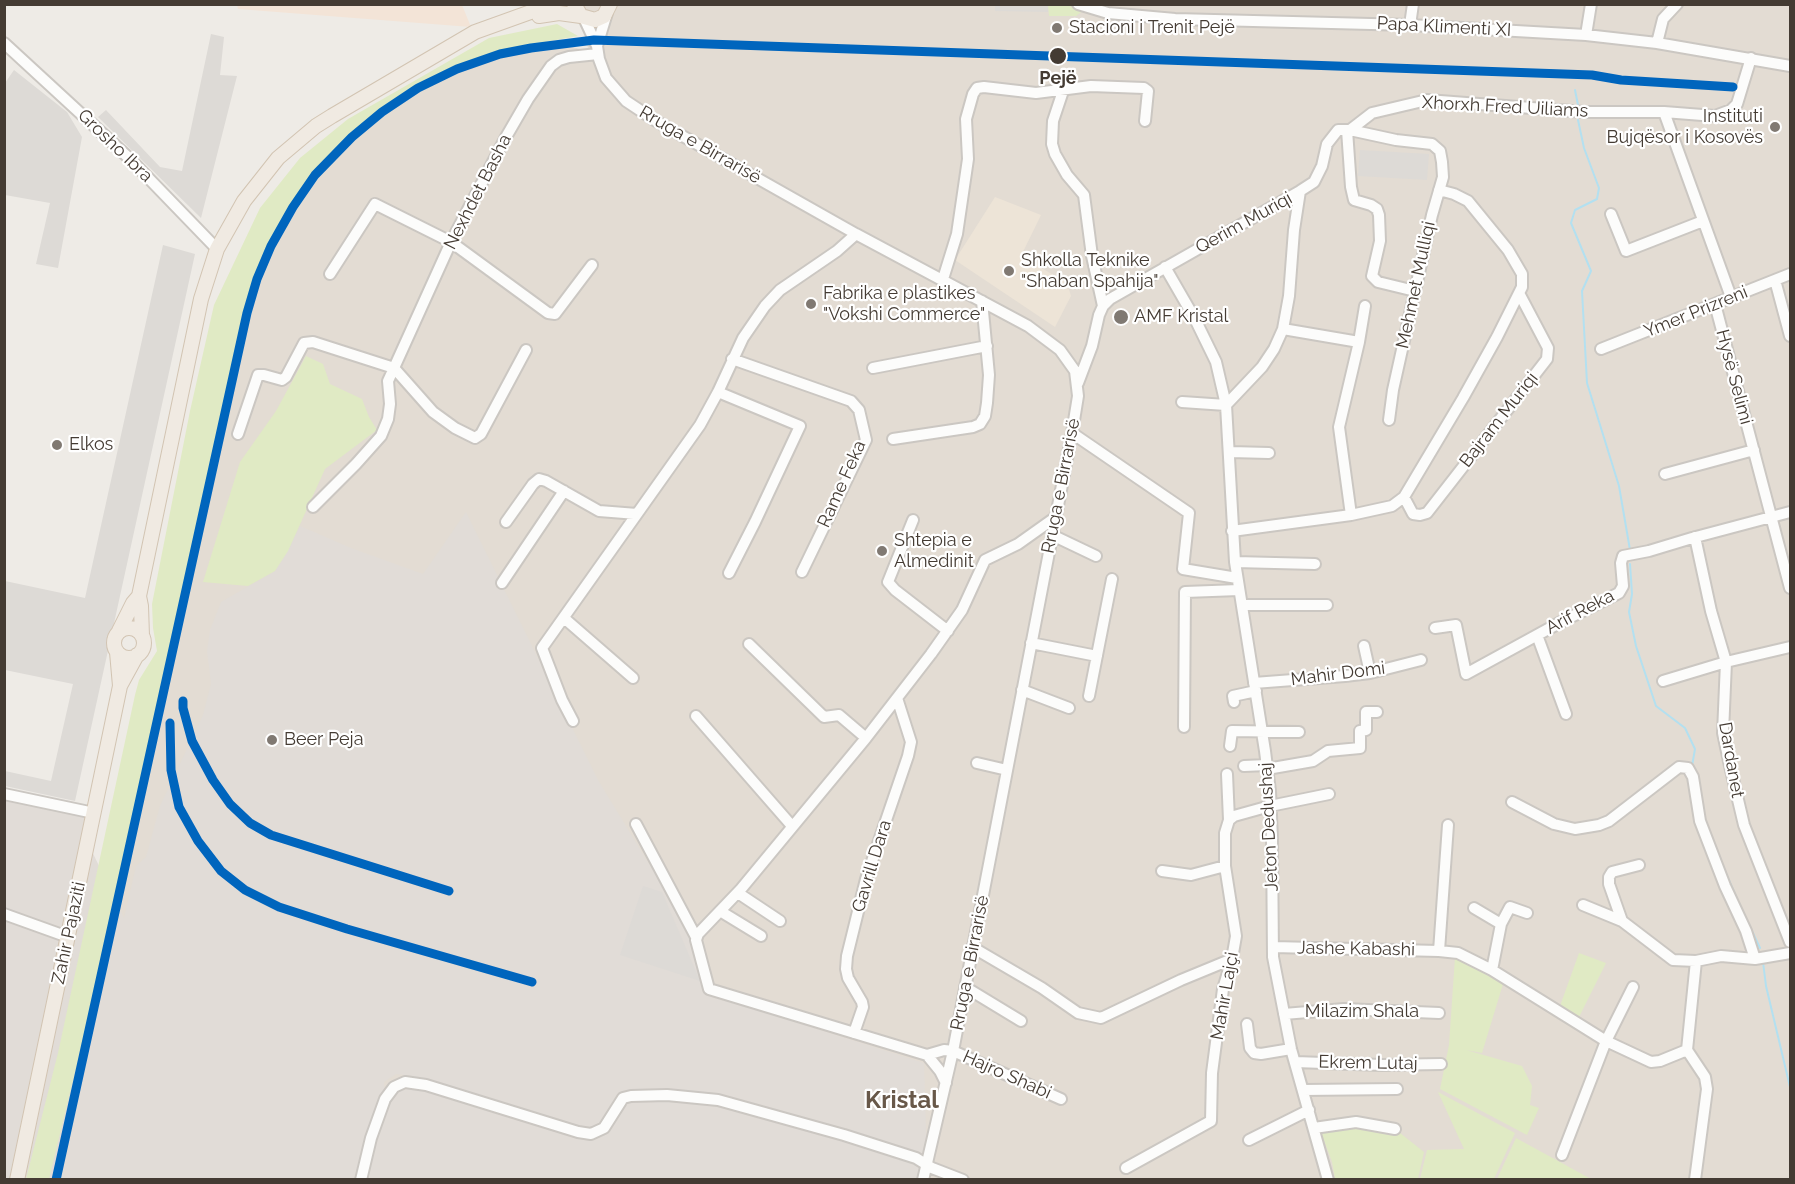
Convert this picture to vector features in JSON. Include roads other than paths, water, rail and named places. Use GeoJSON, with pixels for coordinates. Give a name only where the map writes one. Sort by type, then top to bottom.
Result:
{"type":"FeatureCollection","features":[{"type":"Feature","properties":{"kind":"main road"},"geometry":{"type":"LineString","coordinates":[[517,19],[553,4]]}},
{"type":"Feature","properties":{"kind":"main road"},"geometry":{"type":"LineString","coordinates":[[139,596],[132,603],[114,641],[117,652],[125,657],[137,655],[144,644],[139,596],[198,308],[217,249],[244,201],[259,181],[278,158],[316,126],[466,37],[517,19],[552,13],[580,13],[595,20],[608,9],[624,4]]}},
{"type":"Feature","properties":{"kind":"main road"},"geometry":{"type":"LineString","coordinates":[[119,632],[123,628],[132,628],[142,636]]}},
{"type":"Feature","properties":{"kind":"main road","name":"Zahir Pajaziti"},"geometry":{"type":"LineString","coordinates":[[16,1179],[120,686],[117,652]]}},
{"type":"Feature","properties":{"kind":"main road","name":"Zahir Pajaziti"},"geometry":{"type":"LineString","coordinates":[[120,686],[137,655]]}},
{"type":"Feature","properties":{"kind":"street","name":"Papa Klimenti XI"},"geometry":{"type":"LineString","coordinates":[[1078,4],[1108,13],[1175,19],[1410,25],[1586,35],[1657,43],[1791,66]]}},
{"type":"Feature","properties":{"kind":"street"},"geometry":{"type":"LineString","coordinates":[[1410,25],[1413,4]]}},
{"type":"Feature","properties":{"kind":"street"},"geometry":{"type":"LineString","coordinates":[[1586,35],[1591,4]]}},
{"type":"Feature","properties":{"kind":"street"},"geometry":{"type":"LineString","coordinates":[[1657,43],[1663,19],[1677,4]]}},
{"type":"Feature","properties":{"kind":"street"},"geometry":{"type":"LineString","coordinates":[[597,50],[608,9]]}},
{"type":"Feature","properties":{"kind":"street","name":"Rruga e Birrarisë"},"geometry":{"type":"LineString","coordinates":[[580,13],[610,84],[633,106],[856,234],[943,279],[1053,343],[1068,360],[1078,383],[1072,433],[953,1051],[923,1179]]}},
{"type":"Feature","properties":{"kind":"street","name":"Grosho Ibra"},"geometry":{"type":"LineString","coordinates":[[6,47],[114,144],[217,249]]}},
{"type":"Feature","properties":{"kind":"street","name":"Nexhdet Basha"},"geometry":{"type":"LineString","coordinates":[[313,507],[381,436],[388,419],[390,404],[388,381],[451,242],[506,137],[551,66],[559,60],[597,50]]}},
{"type":"Feature","properties":{"kind":"street","name":"Xhorxh Fred Uiliams"},"geometry":{"type":"LineString","coordinates":[[1348,130],[1372,113],[1427,100],[1584,112],[1664,112],[1715,116],[1731,110],[1737,104],[1751,58]]}},
{"type":"Feature","properties":{"kind":"street"},"geometry":{"type":"LineString","coordinates":[[943,279],[957,234],[968,159],[966,119],[977,87],[1036,93],[1091,86],[1144,88],[1148,91],[1145,121]]}},
{"type":"Feature","properties":{"kind":"street"},"geometry":{"type":"LineString","coordinates":[[1063,91],[1053,121],[1052,144],[1067,175],[1084,195],[1092,256],[1103,306],[1092,346],[1078,383]]}},
{"type":"Feature","properties":{"kind":"street"},"geometry":{"type":"LineString","coordinates":[[1664,112],[1731,297]]}},
{"type":"Feature","properties":{"kind":"street","name":"Qerim Muriqi"},"geometry":{"type":"LineString","coordinates":[[1103,306],[1117,294],[1314,182],[1322,166],[1327,144],[1338,130],[1348,130]]}},
{"type":"Feature","properties":{"kind":"street"},"geometry":{"type":"LineString","coordinates":[[1348,130],[1351,187],[1354,200],[1371,205],[1377,209],[1379,215],[1380,241],[1372,276],[1378,282],[1415,291]]}},
{"type":"Feature","properties":{"kind":"street","name":"Mehmet Mulliqi"},"geometry":{"type":"LineString","coordinates":[[1348,130],[1396,140],[1432,144],[1440,151],[1443,177],[1415,291],[1393,390],[1389,420]]}},
{"type":"Feature","properties":{"kind":"street","name":"Bajram Muriqi"},"geometry":{"type":"LineString","coordinates":[[1439,190],[1468,201],[1508,250],[1522,274],[1522,287],[1463,398],[1404,497],[1413,514],[1420,516],[1427,513],[1547,359],[1548,348],[1519,293]]}},
{"type":"Feature","properties":{"kind":"street"},"geometry":{"type":"LineString","coordinates":[[1182,402],[1226,405],[1262,367],[1274,349],[1283,329],[1289,296],[1294,230],[1300,191]]}},
{"type":"Feature","properties":{"kind":"street"},"geometry":{"type":"LineString","coordinates":[[330,274],[375,204],[451,242],[548,313],[555,314],[592,265]]}},
{"type":"Feature","properties":{"kind":"street"},"geometry":{"type":"LineString","coordinates":[[1611,214],[1626,251],[1703,221]]}},
{"type":"Feature","properties":{"kind":"street"},"geometry":{"type":"LineString","coordinates":[[573,721],[562,700],[542,648],[700,425],[718,392],[732,358],[755,320],[780,290],[837,251],[856,234]]}},
{"type":"Feature","properties":{"kind":"street","name":"Jeton Dedushaj"},"geometry":{"type":"LineString","coordinates":[[1165,267],[1196,320],[1216,362],[1226,405],[1235,562],[1267,767],[1273,957],[1291,1049],[1328,1179]]}},
{"type":"Feature","properties":{"kind":"street","name":"Ymer Prizreni"},"geometry":{"type":"LineString","coordinates":[[1601,349],[1791,274]]}},
{"type":"Feature","properties":{"kind":"street"},"geometry":{"type":"LineString","coordinates":[[1775,280],[1791,336]]}},
{"type":"Feature","properties":{"kind":"street"},"geometry":{"type":"LineString","coordinates":[[893,439],[980,424],[985,416],[989,375],[982,301]]}},
{"type":"Feature","properties":{"kind":"street","name":"Hysë Selimi"},"geometry":{"type":"LineString","coordinates":[[1715,304],[1791,588]]}},
{"type":"Feature","properties":{"kind":"street"},"geometry":{"type":"LineString","coordinates":[[1351,515],[1339,427],[1365,306]]}},
{"type":"Feature","properties":{"kind":"street"},"geometry":{"type":"LineString","coordinates":[[1283,329],[1359,342]]}},
{"type":"Feature","properties":{"kind":"street"},"geometry":{"type":"LineString","coordinates":[[238,434],[258,375],[282,380],[286,377],[304,343],[313,342],[394,368],[433,412],[455,428],[475,438],[481,434],[526,350]]}},
{"type":"Feature","properties":{"kind":"street"},"geometry":{"type":"LineString","coordinates":[[873,368],[987,346]]}},
{"type":"Feature","properties":{"kind":"street","name":"Rame Feka"},"geometry":{"type":"LineString","coordinates":[[732,358],[851,401],[859,410],[866,440],[802,572]]}},
{"type":"Feature","properties":{"kind":"street"},"geometry":{"type":"LineString","coordinates":[[718,392],[800,426],[729,573]]}},
{"type":"Feature","properties":{"kind":"street"},"geometry":{"type":"LineString","coordinates":[[1072,433],[1189,513],[1183,569],[1237,578]]}},
{"type":"Feature","properties":{"kind":"street","name":"Hysë Selimi"},"geometry":{"type":"LineString","coordinates":[[1665,474],[1754,450]]}},
{"type":"Feature","properties":{"kind":"street"},"geometry":{"type":"LineString","coordinates":[[1230,452],[1269,453]]}},
{"type":"Feature","properties":{"kind":"street"},"geometry":{"type":"LineString","coordinates":[[506,522],[532,484],[539,479],[599,511],[637,514]]}},
{"type":"Feature","properties":{"kind":"street"},"geometry":{"type":"LineString","coordinates":[[502,582],[564,491]]}},
{"type":"Feature","properties":{"kind":"street"},"geometry":{"type":"LineString","coordinates":[[1232,531],[1351,515],[1392,506],[1404,497]]}},
{"type":"Feature","properties":{"kind":"street"},"geometry":{"type":"LineString","coordinates":[[1695,537],[1791,512]]}},
{"type":"Feature","properties":{"kind":"street"},"geometry":{"type":"LineString","coordinates":[[696,937],[738,893],[897,698],[962,610],[985,560],[1018,544],[1056,517]]}},
{"type":"Feature","properties":{"kind":"street"},"geometry":{"type":"LineString","coordinates":[[913,520],[888,582],[948,631]]}},
{"type":"Feature","properties":{"kind":"street"},"geometry":{"type":"LineString","coordinates":[[1052,535],[1095,556]]}},
{"type":"Feature","properties":{"kind":"street","name":"Arif Reka"},"geometry":{"type":"LineString","coordinates":[[1435,628],[1456,625],[1466,675],[1619,593],[1623,586],[1621,563],[1623,556],[1695,537]]}},
{"type":"Feature","properties":{"kind":"street","name":"Dardanet"},"geometry":{"type":"LineString","coordinates":[[1695,537],[1711,611],[1726,662],[1723,733],[1730,766],[1744,825],[1791,942]]}},
{"type":"Feature","properties":{"kind":"street"},"geometry":{"type":"LineString","coordinates":[[1235,562],[1316,564]]}},
{"type":"Feature","properties":{"kind":"street"},"geometry":{"type":"LineString","coordinates":[[1089,696],[1112,579]]}},
{"type":"Feature","properties":{"kind":"street"},"geometry":{"type":"LineString","coordinates":[[1184,727],[1185,592],[1239,590]]}},
{"type":"Feature","properties":{"kind":"street"},"geometry":{"type":"LineString","coordinates":[[1242,605],[1328,605]]}},
{"type":"Feature","properties":{"kind":"street"},"geometry":{"type":"LineString","coordinates":[[564,618],[633,678]]}},
{"type":"Feature","properties":{"kind":"street","name":"Arif Reka"},"geometry":{"type":"LineString","coordinates":[[1537,635],[1566,714]]}},
{"type":"Feature","properties":{"kind":"street"},"geometry":{"type":"LineString","coordinates":[[1031,643],[1097,656]]}},
{"type":"Feature","properties":{"kind":"street"},"geometry":{"type":"LineString","coordinates":[[749,644],[824,717],[839,715],[866,738]]}},
{"type":"Feature","properties":{"kind":"street"},"geometry":{"type":"LineString","coordinates":[[1364,646],[1370,673]]}},
{"type":"Feature","properties":{"kind":"street"},"geometry":{"type":"LineString","coordinates":[[1663,681],[1726,662],[1791,647]]}},
{"type":"Feature","properties":{"kind":"street","name":"Mahir Domi"},"geometry":{"type":"LineString","coordinates":[[1255,687],[1370,673],[1421,660]]}},
{"type":"Feature","properties":{"kind":"street"},"geometry":{"type":"LineString","coordinates":[[1234,702],[1233,696],[1255,687]]}},
{"type":"Feature","properties":{"kind":"street"},"geometry":{"type":"LineString","coordinates":[[1022,690],[1069,708]]}},
{"type":"Feature","properties":{"kind":"street","name":"Gavrill Dara"},"geometry":{"type":"LineString","coordinates":[[854,1033],[863,1007],[848,978],[847,956],[866,879],[909,756],[911,742],[897,698]]}},
{"type":"Feature","properties":{"kind":"street"},"geometry":{"type":"LineString","coordinates":[[1244,766],[1267,767],[1314,761],[1328,751],[1360,748],[1360,731],[1366,730],[1366,712],[1377,712]]}},
{"type":"Feature","properties":{"kind":"street"},"geometry":{"type":"LineString","coordinates":[[696,716],[792,826]]}},
{"type":"Feature","properties":{"kind":"street"},"geometry":{"type":"LineString","coordinates":[[1230,746],[1232,730],[1299,732]]}},
{"type":"Feature","properties":{"kind":"street"},"geometry":{"type":"LineString","coordinates":[[977,763],[1007,770]]}},
{"type":"Feature","properties":{"kind":"street"},"geometry":{"type":"LineString","coordinates":[[1512,802],[1554,824],[1575,829],[1599,825],[1609,821],[1679,767],[1688,768],[1693,777],[1700,821],[1725,886],[1746,931],[1755,959]]}},
{"type":"Feature","properties":{"kind":"street","name":"Mahir Lajçi"},"geometry":{"type":"LineString","coordinates":[[1126,1168],[1211,1121],[1212,1073],[1223,989],[1236,936],[1225,866],[1225,833],[1229,820],[1227,774]]}},
{"type":"Feature","properties":{"kind":"street"},"geometry":{"type":"LineString","coordinates":[[4,794],[94,813]]}},
{"type":"Feature","properties":{"kind":"street"},"geometry":{"type":"LineString","coordinates":[[1229,820],[1234,816],[1270,806],[1329,794]]}},
{"type":"Feature","properties":{"kind":"street"},"geometry":{"type":"LineString","coordinates":[[636,824],[696,937],[709,990],[927,1055],[944,1050],[953,1051]]}},
{"type":"Feature","properties":{"kind":"street","name":"Jashe Kabashi"},"geometry":{"type":"LineString","coordinates":[[1438,951],[1448,825]]}},
{"type":"Feature","properties":{"kind":"street"},"geometry":{"type":"LineString","coordinates":[[1622,921],[1609,884],[1609,877],[1612,872],[1639,865]]}},
{"type":"Feature","properties":{"kind":"street"},"geometry":{"type":"LineString","coordinates":[[1162,871],[1191,875],[1225,866]]}},
{"type":"Feature","properties":{"kind":"street"},"geometry":{"type":"LineString","coordinates":[[738,893],[780,921]]}},
{"type":"Feature","properties":{"kind":"street"},"geometry":{"type":"LineString","coordinates":[[1583,905],[1622,921],[1673,960],[1696,961],[1721,956],[1755,959],[1791,953]]}},
{"type":"Feature","properties":{"kind":"street"},"geometry":{"type":"LineString","coordinates":[[1492,970],[1501,924],[1509,907],[1527,913]]}},
{"type":"Feature","properties":{"kind":"street"},"geometry":{"type":"LineString","coordinates":[[1474,908],[1501,924]]}},
{"type":"Feature","properties":{"kind":"street"},"geometry":{"type":"LineString","coordinates":[[720,911],[761,936]]}},
{"type":"Feature","properties":{"kind":"street"},"geometry":{"type":"LineString","coordinates":[[4,914],[68,937]]}},
{"type":"Feature","properties":{"kind":"street","name":"Jashe Kabashi"},"geometry":{"type":"LineString","coordinates":[[1273,947],[1458,953],[1492,970],[1606,1041],[1651,1062],[1660,1061],[1688,1050]]}},
{"type":"Feature","properties":{"kind":"street"},"geometry":{"type":"LineString","coordinates":[[972,948],[1042,988],[1078,1012],[1101,1018],[1232,959]]}},
{"type":"Feature","properties":{"kind":"street"},"geometry":{"type":"LineString","coordinates":[[1695,1179],[1707,1089],[1705,1077],[1688,1050],[1696,961]]}},
{"type":"Feature","properties":{"kind":"street"},"geometry":{"type":"LineString","coordinates":[[965,987],[1021,1021]]}},
{"type":"Feature","properties":{"kind":"street"},"geometry":{"type":"LineString","coordinates":[[1562,1155],[1606,1041],[1633,987]]}},
{"type":"Feature","properties":{"kind":"street","name":"Milazim Shala"},"geometry":{"type":"LineString","coordinates":[[1284,1014],[1344,1009],[1440,1012]]}},
{"type":"Feature","properties":{"kind":"street"},"geometry":{"type":"LineString","coordinates":[[1247,1024],[1250,1048],[1254,1053],[1291,1049]]}},
{"type":"Feature","properties":{"kind":"street","name":"Hajro Shabi"},"geometry":{"type":"LineString","coordinates":[[953,1051],[1060,1099]]}},
{"type":"Feature","properties":{"kind":"street"},"geometry":{"type":"LineString","coordinates":[[927,1055],[946,1083]]}},
{"type":"Feature","properties":{"kind":"street","name":"Ekrem Lutaj"},"geometry":{"type":"LineString","coordinates":[[1295,1062],[1382,1065],[1441,1064]]}},
{"type":"Feature","properties":{"kind":"street"},"geometry":{"type":"LineString","coordinates":[[361,1179],[371,1138],[386,1099],[394,1087],[405,1082],[426,1086],[591,1134],[604,1128],[623,1098],[647,1094],[696,1096],[844,1135],[916,1158],[963,1179]]}},
{"type":"Feature","properties":{"kind":"street"},"geometry":{"type":"LineString","coordinates":[[1303,1090],[1397,1089]]}},
{"type":"Feature","properties":{"kind":"street"},"geometry":{"type":"LineString","coordinates":[[1249,1140],[1309,1110]]}},
{"type":"Feature","properties":{"kind":"street"},"geometry":{"type":"LineString","coordinates":[[1314,1128],[1356,1122],[1395,1129]]}},
{"type":"Feature","properties":{"kind":"waterway"},"geometry":{"type":"LineString","coordinates":[[1575,90],[1578,105]]}},
{"type":"Feature","properties":{"kind":"waterway"},"geometry":{"type":"LineString","coordinates":[[1578,120],[1584,148],[1599,188],[1597,199],[1575,210],[1571,223],[1591,271],[1582,291],[1587,383],[1619,486],[1630,550]]}},
{"type":"Feature","properties":{"kind":"waterway"},"geometry":{"type":"LineString","coordinates":[[1630,564],[1632,594],[1629,612],[1636,646],[1656,706],[1685,728],[1695,749],[1692,766]]}},
{"type":"Feature","properties":{"kind":"waterway"},"geometry":{"type":"LineString","coordinates":[[1724,869],[1748,924]]}},
{"type":"Feature","properties":{"kind":"waterway"},"geometry":{"type":"LineString","coordinates":[[1751,929],[1760,948]]}},
{"type":"Feature","properties":{"kind":"waterway"},"geometry":{"type":"LineString","coordinates":[[1763,962],[1766,986],[1790,1087]]}},
{"type":"Feature","properties":{"kind":"place","name":"Stacioni i Trenit Pejë"},"geometry":{"type":"Point","coordinates":[1057,28]}},
{"type":"Feature","properties":{"kind":"place","name":"Pejë"},"geometry":{"type":"Point","coordinates":[1058,56]}},
{"type":"Feature","properties":{"kind":"place","name":"Instituti Bujqësor i Kosovës"},"geometry":{"type":"Point","coordinates":[1775,127]}},
{"type":"Feature","properties":{"kind":"place","name":"Shkolla Teknike \"Shaban Spahija\""},"geometry":{"type":"Point","coordinates":[1009,271]}},
{"type":"Feature","properties":{"kind":"place","name":"Fabrika e plastikes \"Vokshi Commerce\""},"geometry":{"type":"Point","coordinates":[811,304]}},
{"type":"Feature","properties":{"kind":"place","name":"AMF Kristal"},"geometry":{"type":"Point","coordinates":[1121,317]}},
{"type":"Feature","properties":{"kind":"place","name":"Elkos"},"geometry":{"type":"Point","coordinates":[57,445]}},
{"type":"Feature","properties":{"kind":"place","name":"Shtepia e Almedinit"},"geometry":{"type":"Point","coordinates":[882,551]}},
{"type":"Feature","properties":{"kind":"place","name":"Beer Peja"},"geometry":{"type":"Point","coordinates":[272,740]}},
{"type":"Feature","properties":{"kind":"district","name":"Kristal"},"geometry":{"type":"Point","coordinates":[902,1101]}}]}
